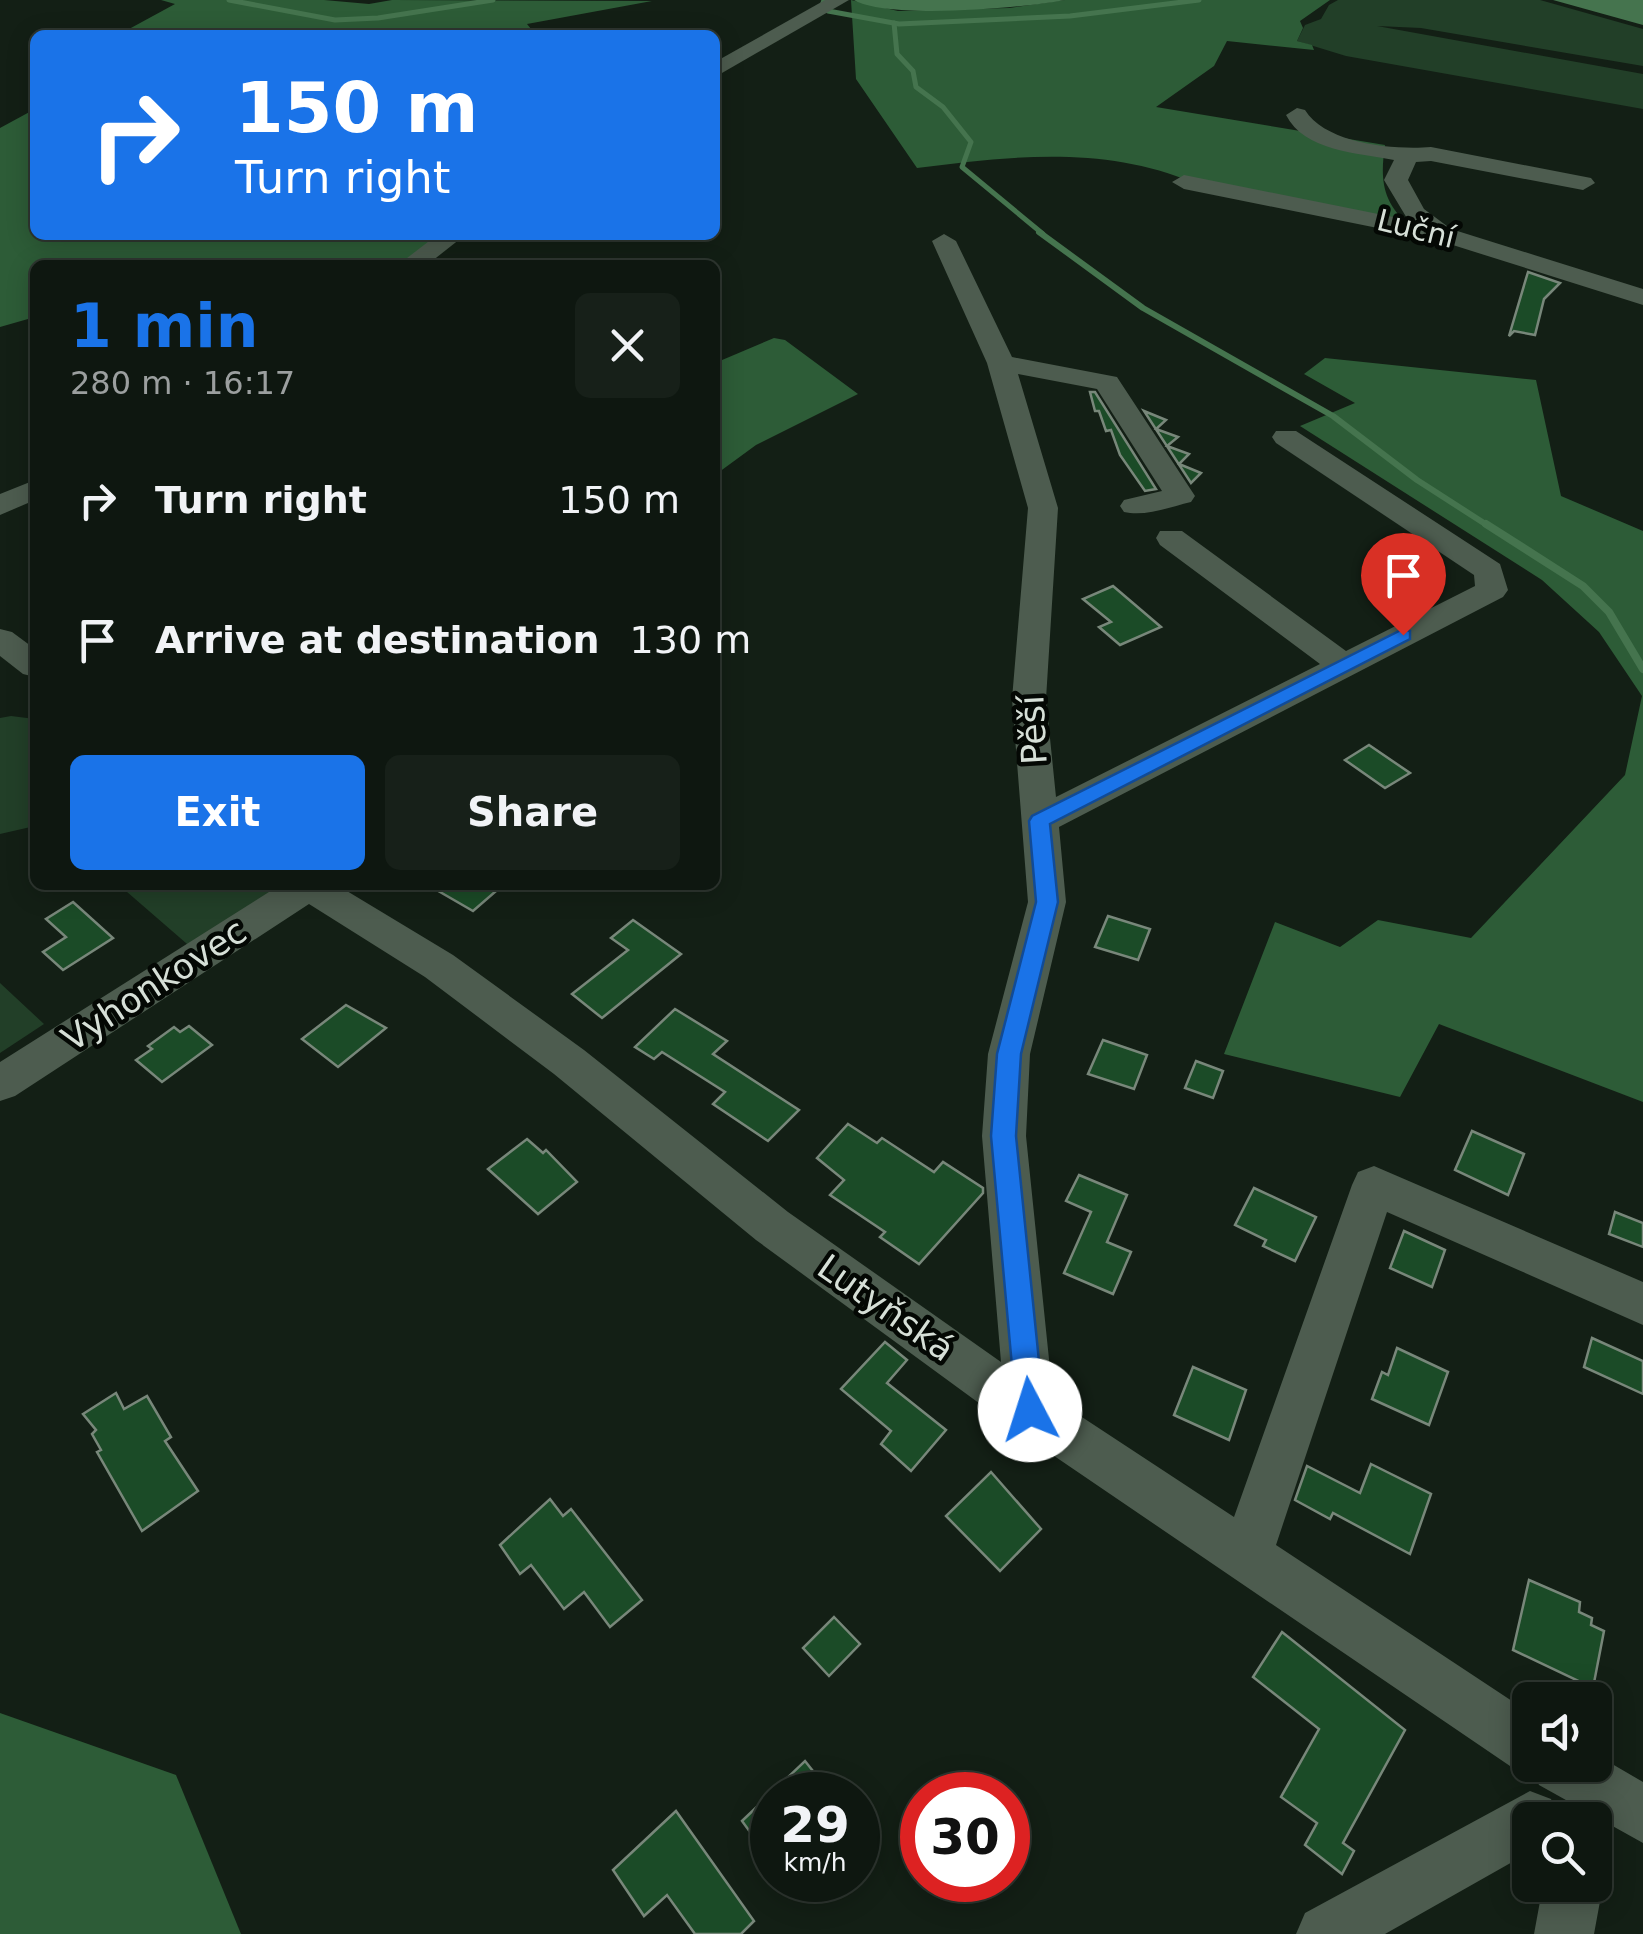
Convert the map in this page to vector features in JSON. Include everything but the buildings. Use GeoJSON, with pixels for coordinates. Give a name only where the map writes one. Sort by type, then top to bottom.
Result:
{"type":"FeatureCollection","features":[{"type":"Feature","properties":{"kind":"street"},"geometry":{"type":"LineString","coordinates":[[720,67],[840,0]]}},
{"type":"Feature","properties":{"kind":"street"},"geometry":{"type":"LineString","coordinates":[[1297,115],[1303,127],[1334,141],[1407,156],[1431,154],[1583,183]]}},
{"type":"Feature","properties":{"kind":"street"},"geometry":{"type":"LineString","coordinates":[[1407,156],[1396,180],[1414,213],[1442,234]]}},
{"type":"Feature","properties":{"kind":"street","name":"Luční"},"geometry":{"type":"LineString","coordinates":[[1184,182],[1442,234],[1643,297]]}},
{"type":"Feature","properties":{"kind":"street"},"geometry":{"type":"LineString","coordinates":[[418,260],[447,240]]}},
{"type":"Feature","properties":{"kind":"street","name":"Pěší"},"geometry":{"type":"LineString","coordinates":[[944,242],[1001,363],[1043,508],[1029,699],[1047,902],[1009,1054],[1004,1136],[1030,1410]]}},
{"type":"Feature","properties":{"kind":"street"},"geometry":{"type":"LineString","coordinates":[[1001,363],[1107,383],[1180,496],[1135,506]]}},
{"type":"Feature","properties":{"kind":"street"},"geometry":{"type":"LineString","coordinates":[[1040,821],[1492,590],[1488,571],[1286,437]]}},
{"type":"Feature","properties":{"kind":"street"},"geometry":{"type":"LineString","coordinates":[[0,506],[30,492]]}},
{"type":"Feature","properties":{"kind":"street"},"geometry":{"type":"LineString","coordinates":[[1171,538],[1344,665]]}},
{"type":"Feature","properties":{"kind":"street"},"geometry":{"type":"LineString","coordinates":[[0,638],[30,662]]}},
{"type":"Feature","properties":{"kind":"street","name":"Vyhonkovec"},"geometry":{"type":"LineString","coordinates":[[0,1084],[300,890]]}},
{"type":"Feature","properties":{"kind":"street","name":"Lutyňská"},"geometry":{"type":"LineString","coordinates":[[316,890],[440,966],[569,1062],[772,1226],[1030,1410],[1512,1734]]}},
{"type":"Feature","properties":{"kind":"street"},"geometry":{"type":"LineString","coordinates":[[1246,1556],[1374,1185],[1643,1304]]}},
{"type":"Feature","properties":{"kind":"street"},"geometry":{"type":"LineString","coordinates":[[1579,1790],[1643,1814]]}},
{"type":"Feature","properties":{"kind":"street"},"geometry":{"type":"LineString","coordinates":[[1326,1934],[1512,1830]]}},
{"type":"Feature","properties":{"kind":"street"},"geometry":{"type":"LineString","coordinates":[[1564,1934],[1570,1902]]}},
{"type":"Feature","properties":{"kind":"shaded area"},"geometry":{"type":"Polygon","coordinates":[[[161,0],[324,0],[369,4],[392,0],[652,1],[527,24],[532,30],[127,30],[175,4],[161,0]]]}},
{"type":"Feature","properties":{"kind":"shaded area"},"geometry":{"type":"Polygon","coordinates":[[[851,0],[898,11],[1009,8],[1065,0],[1330,0],[1300,21],[1303,28],[1297,41],[1312,45],[1314,50],[1227,41],[1214,66],[1156,107],[1385,145],[1383,169],[1388,199],[1409,225],[1194,183],[1161,171],[1092,158],[1022,157],[917,168],[856,79],[851,0]]]}},
{"type":"Feature","properties":{"kind":"shaded area"},"geometry":{"type":"Polygon","coordinates":[[[854,0],[1065,0],[989,9],[924,11],[895,10],[854,0]]]}},
{"type":"Feature","properties":{"kind":"shaded area"},"geometry":{"type":"Polygon","coordinates":[[[1338,0],[1540,0],[1643,29],[1643,66],[1421,28],[1377,26],[1643,74],[1643,109],[1346,56],[1297,41],[1305,25],[1321,19],[1329,5],[1338,0]]]}},
{"type":"Feature","properties":{"kind":"shaded area"},"geometry":{"type":"Polygon","coordinates":[[[1553,0],[1643,0],[1643,25],[1553,0]]]}},
{"type":"Feature","properties":{"kind":"shaded area"},"geometry":{"type":"Polygon","coordinates":[[[30,112],[30,240],[434,240],[408,260],[30,260],[30,318],[0,327],[0,128],[30,112]]]}},
{"type":"Feature","properties":{"kind":"shaded area"},"geometry":{"type":"Polygon","coordinates":[[[774,338],[785,340],[858,394],[756,445],[720,471],[720,361],[774,338]]]}},
{"type":"Feature","properties":{"kind":"shaded area"},"geometry":{"type":"Polygon","coordinates":[[[1325,358],[1536,380],[1561,496],[1643,531],[1643,1102],[1439,1024],[1400,1097],[1224,1054],[1275,922],[1340,947],[1378,920],[1471,938],[1625,775],[1642,696],[1599,632],[1542,580],[1300,426],[1355,403],[1304,374],[1325,358]]]}},
{"type":"Feature","properties":{"kind":"shaded area"},"geometry":{"type":"Polygon","coordinates":[[[0,718],[30,718],[30,827],[0,834],[0,718]]]}},
{"type":"Feature","properties":{"kind":"shaded area"},"geometry":{"type":"Polygon","coordinates":[[[125,890],[273,890],[194,950],[125,890]]]}},
{"type":"Feature","properties":{"kind":"shaded area"},"geometry":{"type":"Polygon","coordinates":[[[0,983],[44,1024],[0,1053],[0,983]]]}},
{"type":"Feature","properties":{"kind":"shaded area"},"geometry":{"type":"Polygon","coordinates":[[[0,1713],[176,1775],[241,1934],[0,1934],[0,1713]]]}},
{"type":"Feature","properties":{"kind":"waterway"},"geometry":{"type":"LineString","coordinates":[[229,0],[335,20],[378,18],[493,0]]}},
{"type":"Feature","properties":{"kind":"waterway"},"geometry":{"type":"LineString","coordinates":[[824,0],[822,6],[828,11],[894,23]]}},
{"type":"Feature","properties":{"kind":"waterway"},"geometry":{"type":"LineString","coordinates":[[894,23],[1070,16],[1199,0]]}},
{"type":"Feature","properties":{"kind":"waterway"},"geometry":{"type":"LineString","coordinates":[[894,23],[897,54],[913,71],[916,87],[943,107],[971,142],[962,167],[1043,234]]}},
{"type":"Feature","properties":{"kind":"waterway"},"geometry":{"type":"LineString","coordinates":[[1039,232],[1143,308],[1333,416],[1417,480],[1490,527]]}},
{"type":"Feature","properties":{"kind":"waterway"},"geometry":{"type":"LineString","coordinates":[[1486,524],[1583,586],[1609,612],[1643,669]]}},
{"type":"Feature","properties":{"kind":"route"},"geometry":{"type":"LineString","coordinates":[[1030,1410],[1004,1136],[1009,1054],[1047,902],[1040,821],[1403,635]]}}]}
